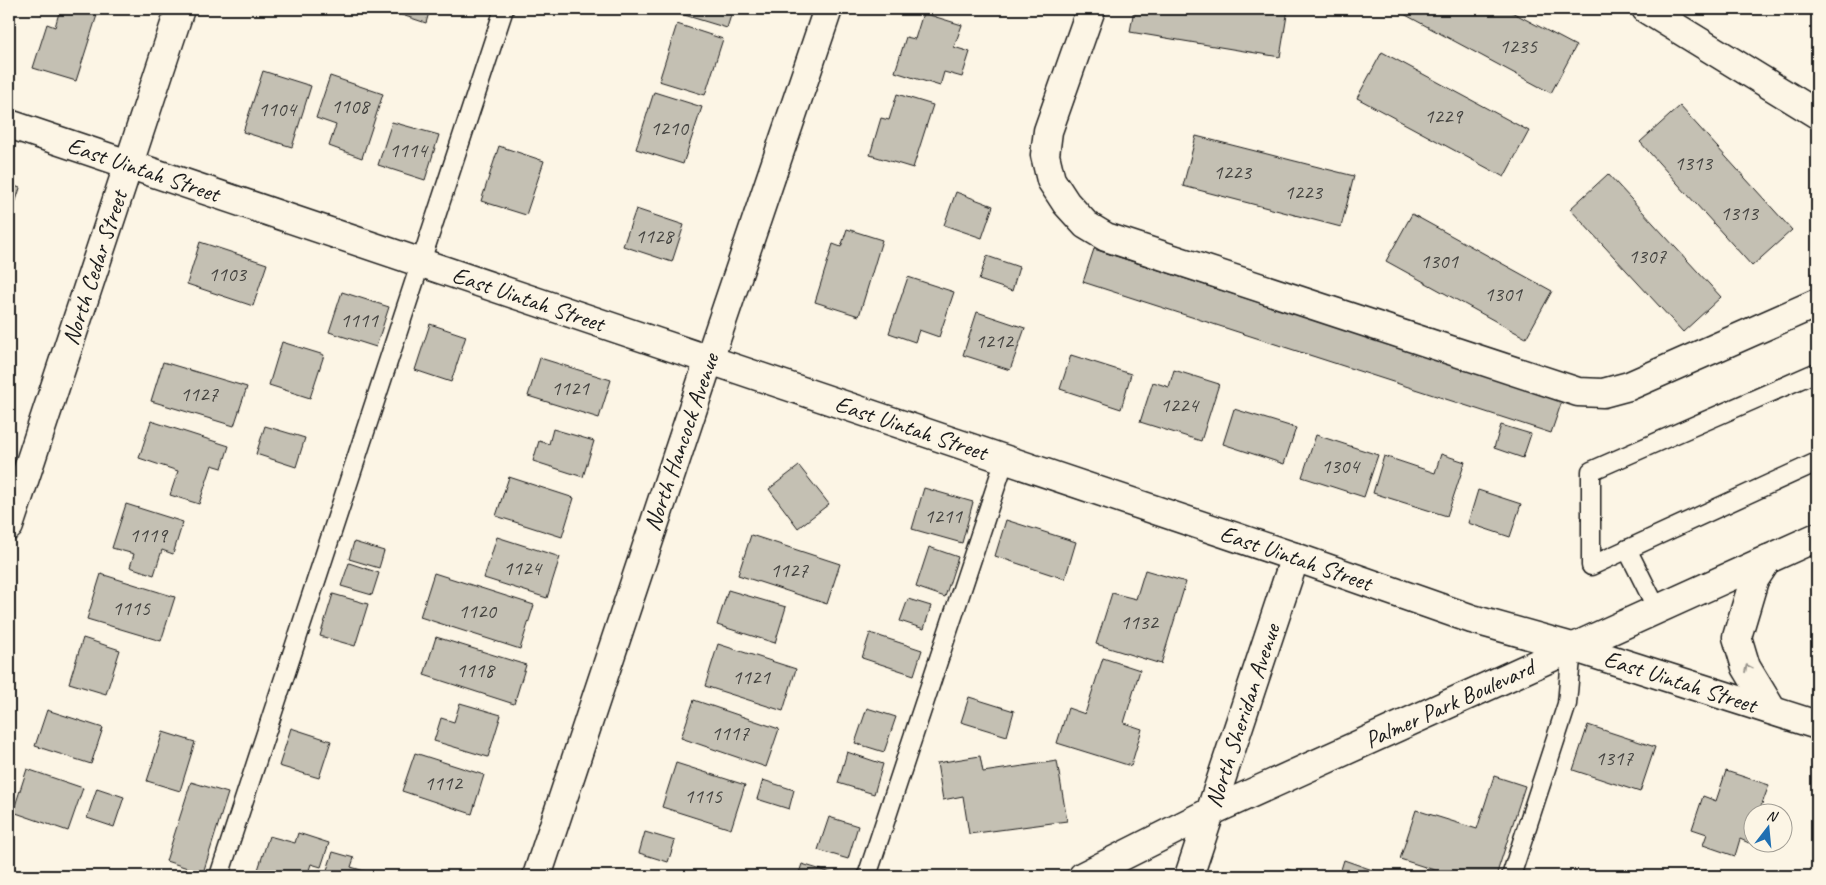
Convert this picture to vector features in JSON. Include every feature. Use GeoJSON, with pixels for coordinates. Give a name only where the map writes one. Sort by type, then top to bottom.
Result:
{"type":"FeatureCollection","features":[{"type":"Feature","properties":{"kind":"main road","name":"North Cedar Street"},"geometry":{"type":"LineString","coordinates":[[9,526],[180,9]]}},
{"type":"Feature","properties":{"kind":"main road","name":"North Hancock Avenue"},"geometry":{"type":"LineString","coordinates":[[537,876],[828,9]]}},
{"type":"Feature","properties":{"kind":"main road"},"geometry":{"type":"LineString","coordinates":[[1091,9],[1048,131],[1045,155],[1051,180],[1066,203],[1086,225],[1106,237],[1578,392],[1603,393],[1629,386],[1817,303]]}},
{"type":"Feature","properties":{"kind":"main road"},"geometry":{"type":"LineString","coordinates":[[1646,9],[1817,114]]}},
{"type":"Feature","properties":{"kind":"main road","name":"East Uintah Street"},"geometry":{"type":"LineString","coordinates":[[9,124],[1295,557],[1472,619],[1572,647],[1817,725]]}},
{"type":"Feature","properties":{"kind":"main road","name":"Palmer Park Boulevard"},"geometry":{"type":"LineString","coordinates":[[1083,876],[1210,812],[1817,537]]}},
{"type":"Feature","properties":{"kind":"main road","name":"North Sheridan Avenue"},"geometry":{"type":"LineString","coordinates":[[1189,876],[1295,557]]}},
{"type":"Feature","properties":{"kind":"main road"},"geometry":{"type":"LineString","coordinates":[[1768,559],[1754,580],[1737,637],[1746,667],[1772,710]]}},
{"type":"Feature","properties":{"kind":"lane"},"geometry":{"type":"LineString","coordinates":[[218,876],[504,9]]}},
{"type":"Feature","properties":{"kind":"lane"},"geometry":{"type":"LineString","coordinates":[[1817,372],[1591,471],[1591,566],[1817,462]]}},
{"type":"Feature","properties":{"kind":"lane"},"geometry":{"type":"LineString","coordinates":[[867,876],[1005,459]]}},
{"type":"Feature","properties":{"kind":"lane"},"geometry":{"type":"LineString","coordinates":[[1627,550],[1657,609]]}},
{"type":"Feature","properties":{"kind":"lane"},"geometry":{"type":"LineString","coordinates":[[1511,876],[1567,704],[1572,647]]}},
{"type":"Feature","properties":{"kind":"building"},"geometry":{"type":"Polygon","coordinates":[[[60,9],[87,9],[98,12],[76,81],[33,68],[47,24],[55,27],[60,9]]]}},
{"type":"Feature","properties":{"kind":"building"},"geometry":{"type":"Polygon","coordinates":[[[391,9],[430,9],[426,23],[390,11],[391,9]]]}},
{"type":"Feature","properties":{"kind":"building"},"geometry":{"type":"Polygon","coordinates":[[[682,9],[733,9],[727,28],[681,14],[682,9]]]}},
{"type":"Feature","properties":{"kind":"building"},"geometry":{"type":"Polygon","coordinates":[[[1134,9],[1288,9],[1280,57],[1130,32],[1134,9]]]}},
{"type":"Feature","properties":{"kind":"building"},"geometry":{"type":"Polygon","coordinates":[[[1405,9],[1506,9],[1576,46],[1551,93],[1402,13],[1405,9]]]}},
{"type":"Feature","properties":{"kind":"building"},"geometry":{"type":"Polygon","coordinates":[[[1785,9],[1802,9],[1787,14],[1785,9]]]}},
{"type":"Feature","properties":{"kind":"building"},"geometry":{"type":"Polygon","coordinates":[[[923,13],[962,25],[954,47],[970,52],[962,77],[944,72],[940,86],[895,72],[906,37],[915,39],[923,13]]]}},
{"type":"Feature","properties":{"kind":"building"},"geometry":{"type":"Polygon","coordinates":[[[677,24],[723,39],[705,95],[659,81],[677,24]]]}},
{"type":"Feature","properties":{"kind":"building"},"geometry":{"type":"Polygon","coordinates":[[[1382,52],[1529,131],[1504,177],[1357,98],[1382,52]]]}},
{"type":"Feature","properties":{"kind":"building"},"geometry":{"type":"Polygon","coordinates":[[[263,71],[311,86],[292,147],[243,132],[263,71]]]}},
{"type":"Feature","properties":{"kind":"building"},"geometry":{"type":"Polygon","coordinates":[[[330,76],[383,94],[362,158],[329,146],[336,125],[316,118],[330,76]]]}},
{"type":"Feature","properties":{"kind":"building"},"geometry":{"type":"Polygon","coordinates":[[[654,92],[702,107],[683,164],[636,149],[654,92]]]}},
{"type":"Feature","properties":{"kind":"building"},"geometry":{"type":"Polygon","coordinates":[[[897,94],[933,105],[913,168],[870,155],[881,118],[889,120],[897,94]]]}},
{"type":"Feature","properties":{"kind":"building"},"geometry":{"type":"Polygon","coordinates":[[[1680,106],[1792,230],[1752,266],[1640,142],[1680,106]]]}},
{"type":"Feature","properties":{"kind":"building"},"geometry":{"type":"Polygon","coordinates":[[[392,122],[439,135],[425,180],[378,165],[392,122]]]}},
{"type":"Feature","properties":{"kind":"building"},"geometry":{"type":"Polygon","coordinates":[[[1196,136],[1354,176],[1341,227],[1183,186],[1196,136]]]}},
{"type":"Feature","properties":{"kind":"building"},"geometry":{"type":"Polygon","coordinates":[[[499,146],[544,161],[526,215],[481,201],[499,146]]]}},
{"type":"Feature","properties":{"kind":"building"},"geometry":{"type":"Polygon","coordinates":[[[1608,174],[1721,297],[1683,332],[1570,209],[1608,174]]]}},
{"type":"Feature","properties":{"kind":"building"},"geometry":{"type":"Polygon","coordinates":[[[9,184],[20,188],[9,223],[9,184]]]}},
{"type":"Feature","properties":{"kind":"building"},"geometry":{"type":"Polygon","coordinates":[[[956,192],[993,206],[982,238],[944,225],[956,192]]]}},
{"type":"Feature","properties":{"kind":"building"},"geometry":{"type":"Polygon","coordinates":[[[636,209],[684,225],[672,262],[623,246],[636,209]]]}},
{"type":"Feature","properties":{"kind":"building"},"geometry":{"type":"Polygon","coordinates":[[[1412,214],[1552,291],[1526,338],[1386,261],[1412,214]]]}},
{"type":"Feature","properties":{"kind":"building"},"geometry":{"type":"Polygon","coordinates":[[[847,229],[882,240],[859,316],[815,302],[833,244],[841,247],[847,229]]]}},
{"type":"Feature","properties":{"kind":"building"},"geometry":{"type":"Polygon","coordinates":[[[200,242],[267,264],[253,306],[187,284],[200,242]]]}},
{"type":"Feature","properties":{"kind":"building"},"geometry":{"type":"Polygon","coordinates":[[[1094,249],[1562,401],[1551,433],[1083,282],[1094,249]]]}},
{"type":"Feature","properties":{"kind":"building"},"geometry":{"type":"Polygon","coordinates":[[[987,256],[1019,267],[1012,291],[979,280],[987,256]]]}},
{"type":"Feature","properties":{"kind":"building"},"geometry":{"type":"Polygon","coordinates":[[[908,277],[954,292],[939,337],[919,330],[915,342],[889,333],[908,277]]]}},
{"type":"Feature","properties":{"kind":"building"},"geometry":{"type":"Polygon","coordinates":[[[342,292],[389,307],[376,347],[329,332],[342,292]]]}},
{"type":"Feature","properties":{"kind":"building"},"geometry":{"type":"Polygon","coordinates":[[[977,312],[1025,328],[1010,370],[963,355],[977,312]]]}},
{"type":"Feature","properties":{"kind":"building"},"geometry":{"type":"Polygon","coordinates":[[[430,324],[466,336],[451,382],[415,370],[430,324]]]}},
{"type":"Feature","properties":{"kind":"building"},"geometry":{"type":"Polygon","coordinates":[[[282,342],[324,355],[310,398],[269,385],[282,342]]]}},
{"type":"Feature","properties":{"kind":"building"},"geometry":{"type":"Polygon","coordinates":[[[1071,355],[1131,374],[1121,409],[1060,389],[1071,355]]]}},
{"type":"Feature","properties":{"kind":"building"},"geometry":{"type":"Polygon","coordinates":[[[540,358],[611,380],[599,418],[528,396],[540,358]]]}},
{"type":"Feature","properties":{"kind":"building"},"geometry":{"type":"Polygon","coordinates":[[[163,362],[247,387],[234,426],[151,401],[163,362]]]}},
{"type":"Feature","properties":{"kind":"building"},"geometry":{"type":"Polygon","coordinates":[[[1174,370],[1219,384],[1201,441],[1140,422],[1153,382],[1169,387],[1174,370]]]}},
{"type":"Feature","properties":{"kind":"building"},"geometry":{"type":"Polygon","coordinates":[[[1234,409],[1296,428],[1284,464],[1223,444],[1234,409]]]}},
{"type":"Feature","properties":{"kind":"building"},"geometry":{"type":"Polygon","coordinates":[[[151,421],[229,446],[222,468],[212,465],[199,504],[170,495],[178,471],[139,458],[151,421]]]}},
{"type":"Feature","properties":{"kind":"building"},"geometry":{"type":"Polygon","coordinates":[[[1501,425],[1531,434],[1523,458],[1494,448],[1501,425]]]}},
{"type":"Feature","properties":{"kind":"building"},"geometry":{"type":"Polygon","coordinates":[[[265,426],[305,438],[296,467],[256,454],[265,426]]]}},
{"type":"Feature","properties":{"kind":"building"},"geometry":{"type":"Polygon","coordinates":[[[553,429],[594,441],[583,477],[533,461],[539,441],[549,444],[553,429]]]}},
{"type":"Feature","properties":{"kind":"building"},"geometry":{"type":"Polygon","coordinates":[[[1316,435],[1378,455],[1364,497],[1302,477],[1316,435]]]}},
{"type":"Feature","properties":{"kind":"building"},"geometry":{"type":"Polygon","coordinates":[[[1441,454],[1465,462],[1447,516],[1373,493],[1384,456],[1435,473],[1441,454]]]}},
{"type":"Feature","properties":{"kind":"building"},"geometry":{"type":"Polygon","coordinates":[[[799,466],[829,504],[798,528],[769,489],[799,466]]]}},
{"type":"Feature","properties":{"kind":"building"},"geometry":{"type":"Polygon","coordinates":[[[509,477],[574,498],[562,537],[496,516],[509,477]]]}},
{"type":"Feature","properties":{"kind":"building"},"geometry":{"type":"Polygon","coordinates":[[[924,488],[973,502],[962,543],[912,529],[924,488]]]}},
{"type":"Feature","properties":{"kind":"building"},"geometry":{"type":"Polygon","coordinates":[[[1478,490],[1521,504],[1510,537],[1468,523],[1478,490]]]}},
{"type":"Feature","properties":{"kind":"building"},"geometry":{"type":"Polygon","coordinates":[[[126,504],[183,522],[173,554],[162,550],[154,575],[130,567],[134,554],[112,548],[126,504]]]}},
{"type":"Feature","properties":{"kind":"building"},"geometry":{"type":"Polygon","coordinates":[[[1006,520],[1076,542],[1065,579],[995,556],[1006,520]]]}},
{"type":"Feature","properties":{"kind":"building"},"geometry":{"type":"Polygon","coordinates":[[[751,535],[840,564],[827,604],[738,575],[751,535]]]}},
{"type":"Feature","properties":{"kind":"building"},"geometry":{"type":"Polygon","coordinates":[[[497,537],[560,557],[547,598],[484,578],[497,537]]]}},
{"type":"Feature","properties":{"kind":"building"},"geometry":{"type":"Polygon","coordinates":[[[354,542],[384,551],[379,568],[349,559],[354,542]]]}},
{"type":"Feature","properties":{"kind":"building"},"geometry":{"type":"Polygon","coordinates":[[[929,547],[958,557],[945,597],[916,587],[929,547]]]}},
{"type":"Feature","properties":{"kind":"building"},"geometry":{"type":"Polygon","coordinates":[[[349,563],[379,573],[372,595],[341,586],[349,563]]]}},
{"type":"Feature","properties":{"kind":"building"},"geometry":{"type":"Polygon","coordinates":[[[1145,570],[1186,582],[1161,664],[1096,644],[1112,593],[1136,599],[1145,570]]]}},
{"type":"Feature","properties":{"kind":"building"},"geometry":{"type":"Polygon","coordinates":[[[434,573],[534,605],[520,649],[420,617],[434,573]]]}},
{"type":"Feature","properties":{"kind":"building"},"geometry":{"type":"Polygon","coordinates":[[[101,574],[175,597],[161,641],[87,619],[101,574]]]}},
{"type":"Feature","properties":{"kind":"building"},"geometry":{"type":"Polygon","coordinates":[[[728,590],[786,607],[775,643],[717,625],[728,590]]]}},
{"type":"Feature","properties":{"kind":"building"},"geometry":{"type":"Polygon","coordinates":[[[333,594],[368,604],[355,646],[320,636],[333,594]]]}},
{"type":"Feature","properties":{"kind":"building"},"geometry":{"type":"Polygon","coordinates":[[[908,599],[931,606],[924,629],[900,621],[908,599]]]}},
{"type":"Feature","properties":{"kind":"building"},"geometry":{"type":"Polygon","coordinates":[[[870,633],[922,650],[914,675],[862,658],[870,633]]]}},
{"type":"Feature","properties":{"kind":"building"},"geometry":{"type":"Polygon","coordinates":[[[436,637],[526,665],[514,704],[424,675],[436,637]]]}},
{"type":"Feature","properties":{"kind":"building"},"geometry":{"type":"Polygon","coordinates":[[[83,638],[120,650],[106,694],[69,683],[83,638]]]}},
{"type":"Feature","properties":{"kind":"building"},"geometry":{"type":"Polygon","coordinates":[[[718,644],[796,669],[783,711],[705,686],[718,644]]]}},
{"type":"Feature","properties":{"kind":"building"},"geometry":{"type":"Polygon","coordinates":[[[1103,658],[1140,670],[1124,723],[1142,729],[1131,766],[1057,743],[1068,708],[1085,714],[1103,658]]]}},
{"type":"Feature","properties":{"kind":"building"},"geometry":{"type":"Polygon","coordinates":[[[969,697],[1014,711],[1007,736],[961,722],[969,697]]]}},
{"type":"Feature","properties":{"kind":"building"},"geometry":{"type":"Polygon","coordinates":[[[694,700],[779,729],[766,767],[681,738],[694,700]]]}},
{"type":"Feature","properties":{"kind":"building"},"geometry":{"type":"Polygon","coordinates":[[[460,703],[501,715],[488,757],[434,741],[441,718],[454,722],[460,703]]]}},
{"type":"Feature","properties":{"kind":"building"},"geometry":{"type":"Polygon","coordinates":[[[867,708],[896,717],[884,752],[855,743],[867,708]]]}},
{"type":"Feature","properties":{"kind":"building"},"geometry":{"type":"Polygon","coordinates":[[[47,710],[103,728],[91,764],[35,746],[47,710]]]}},
{"type":"Feature","properties":{"kind":"building"},"geometry":{"type":"Polygon","coordinates":[[[1588,725],[1655,747],[1640,792],[1573,770],[1588,725]]]}},
{"type":"Feature","properties":{"kind":"building"},"geometry":{"type":"Polygon","coordinates":[[[291,728],[331,741],[319,778],[279,766],[291,728]]]}},
{"type":"Feature","properties":{"kind":"building"},"geometry":{"type":"Polygon","coordinates":[[[163,732],[195,742],[180,791],[147,781],[163,732]]]}},
{"type":"Feature","properties":{"kind":"building"},"geometry":{"type":"Polygon","coordinates":[[[847,752],[883,764],[874,794],[838,783],[847,752]]]}},
{"type":"Feature","properties":{"kind":"building"},"geometry":{"type":"Polygon","coordinates":[[[415,753],[484,775],[472,814],[402,791],[415,753]]]}},
{"type":"Feature","properties":{"kind":"building"},"geometry":{"type":"Polygon","coordinates":[[[980,756],[983,772],[1057,761],[1067,821],[969,834],[963,796],[943,800],[937,763],[980,756]]]}},
{"type":"Feature","properties":{"kind":"building"},"geometry":{"type":"Polygon","coordinates":[[[676,763],[745,785],[731,829],[662,807],[676,763]]]}},
{"type":"Feature","properties":{"kind":"building"},"geometry":{"type":"Polygon","coordinates":[[[27,769],[83,788],[68,831],[13,812],[27,769]]]}},
{"type":"Feature","properties":{"kind":"building"},"geometry":{"type":"Polygon","coordinates":[[[1726,771],[1769,785],[1763,802],[1744,802],[1744,841],[1740,839],[1735,856],[1703,845],[1707,834],[1692,829],[1703,796],[1716,801],[1726,771]]]}},
{"type":"Feature","properties":{"kind":"building"},"geometry":{"type":"Polygon","coordinates":[[[1494,776],[1525,786],[1496,876],[1453,876],[1400,859],[1416,810],[1477,829],[1494,776]]]}},
{"type":"Feature","properties":{"kind":"building"},"geometry":{"type":"Polygon","coordinates":[[[763,780],[794,790],[789,809],[757,799],[763,780]]]}},
{"type":"Feature","properties":{"kind":"building"},"geometry":{"type":"Polygon","coordinates":[[[191,782],[228,793],[203,873],[166,861],[191,782]]]}},
{"type":"Feature","properties":{"kind":"building"},"geometry":{"type":"Polygon","coordinates":[[[97,788],[124,797],[114,827],[87,818],[97,788]]]}},
{"type":"Feature","properties":{"kind":"building"},"geometry":{"type":"Polygon","coordinates":[[[829,817],[858,826],[848,859],[818,850],[829,817]]]}},
{"type":"Feature","properties":{"kind":"building"},"geometry":{"type":"Polygon","coordinates":[[[645,832],[675,841],[668,862],[639,853],[645,832]]]}},
{"type":"Feature","properties":{"kind":"building"},"geometry":{"type":"Polygon","coordinates":[[[298,833],[329,843],[321,867],[311,864],[307,876],[256,876],[269,836],[295,843],[298,833]]]}},
{"type":"Feature","properties":{"kind":"building"},"geometry":{"type":"Polygon","coordinates":[[[333,852],[354,858],[351,867],[374,874],[374,876],[325,876],[333,852]]]}},
{"type":"Feature","properties":{"kind":"building"},"geometry":{"type":"Polygon","coordinates":[[[1344,860],[1378,872],[1377,876],[1339,876],[1344,860]]]}},
{"type":"Feature","properties":{"kind":"building"},"geometry":{"type":"Polygon","coordinates":[[[802,864],[841,876],[798,876],[802,864]]]}},
{"type":"Feature","properties":{"kind":"building"},"geometry":{"type":"Polygon","coordinates":[[[1287,869],[1310,876],[1285,876],[1287,869]]]}},
{"type":"Feature","properties":{"kind":"building"},"geometry":{"type":"Polygon","coordinates":[[[1695,870],[1713,876],[1693,876],[1695,870]]]}}]}
